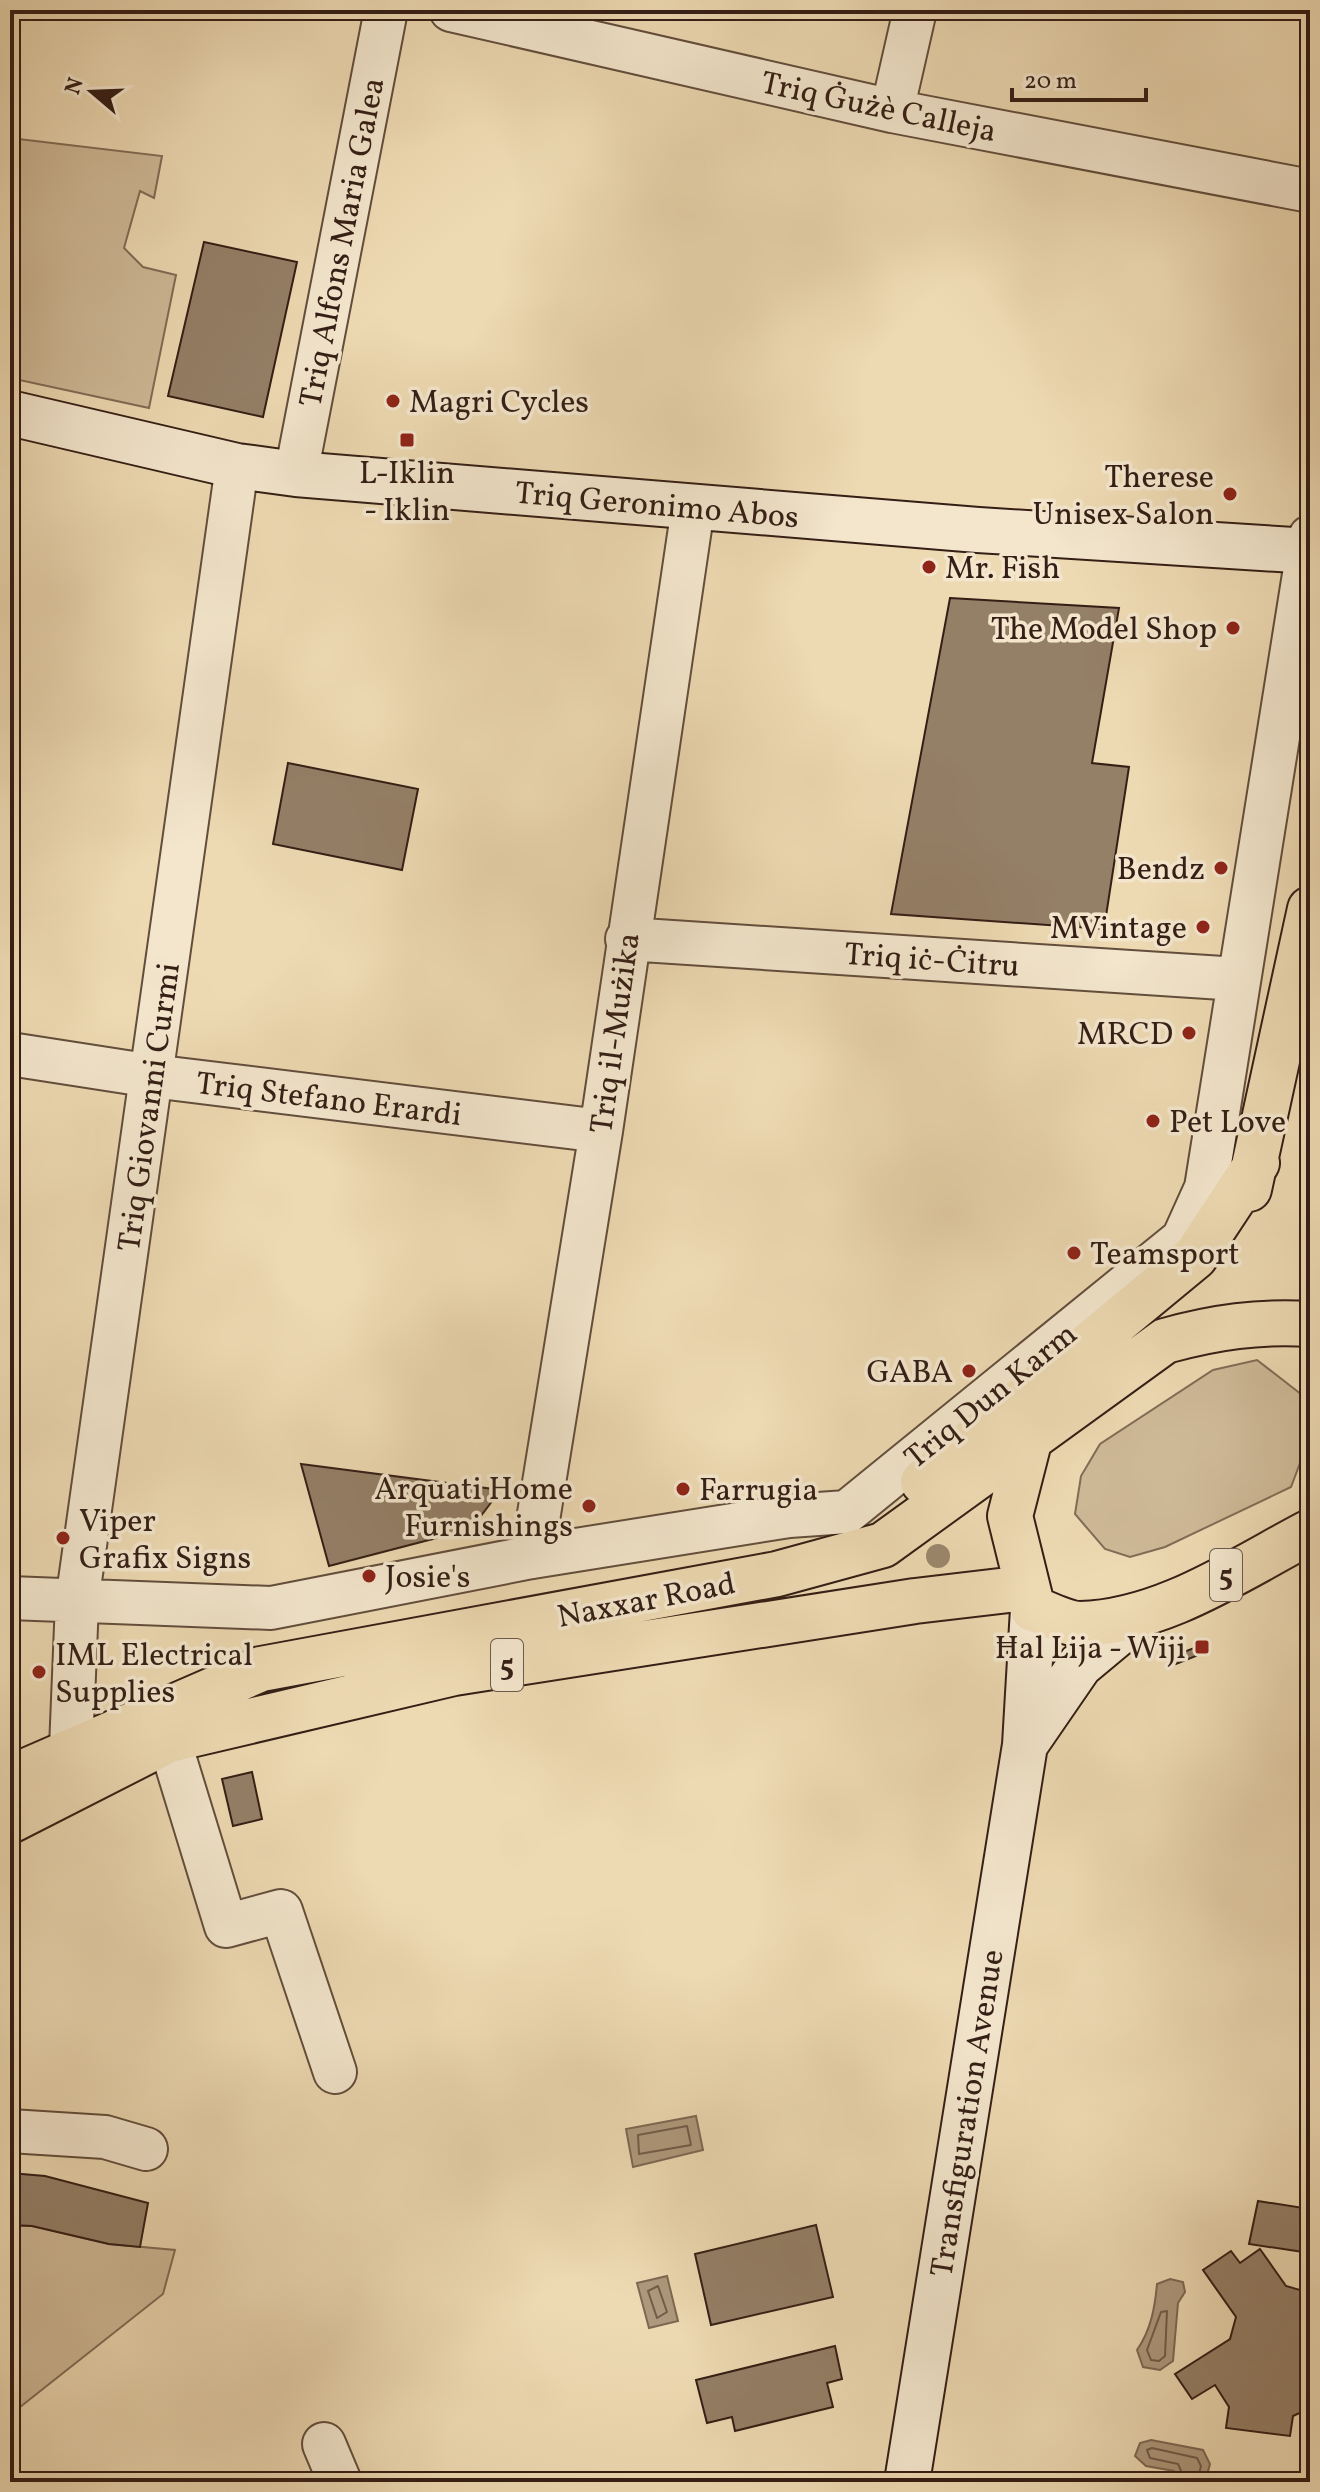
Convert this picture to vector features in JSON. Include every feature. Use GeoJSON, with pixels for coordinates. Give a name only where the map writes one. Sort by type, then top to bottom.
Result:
{"type":"FeatureCollection","features":[{"type":"Feature","properties":{"kind":"highway"},"geometry":{"type":"LineString","coordinates":[[1165,1341],[1225,1250],[1257,1163],[1310,909]]}},
{"type":"Feature","properties":{"kind":"highway"},"geometry":{"type":"LineString","coordinates":[[777,1574],[867,1528],[1195,1257],[1257,1163]]}},
{"type":"Feature","properties":{"kind":"highway","name":"Naxxar Road"},"geometry":{"type":"LineString","coordinates":[[10,1778],[71,1748],[261,1669],[777,1574],[883,1545],[1165,1341],[1213,1328],[1262,1321],[1310,1324]]}},
{"type":"Feature","properties":{"kind":"highway"},"geometry":{"type":"LineString","coordinates":[[1029,1598],[1010,1516],[1030,1438]]}},
{"type":"Feature","properties":{"kind":"highway","name":"Naxxar Road"},"geometry":{"type":"LineString","coordinates":[[10,1821],[169,1740],[454,1673],[915,1601],[1029,1598],[1077,1624],[1140,1615],[1176,1601],[1310,1532]]}},
{"type":"Feature","properties":{"kind":"street","name":"Triq Alfons Maria Galea"},"geometry":{"type":"LineString","coordinates":[[296,474],[386,10]]}},
{"type":"Feature","properties":{"kind":"street","name":"Triq Ġużè Calleja"},"geometry":{"type":"LineString","coordinates":[[451,10],[892,111],[1310,191]]}},
{"type":"Feature","properties":{"kind":"street"},"geometry":{"type":"LineString","coordinates":[[892,111],[915,10]]}},
{"type":"Feature","properties":{"kind":"street","name":"Triq Geronimo Abos"},"geometry":{"type":"LineString","coordinates":[[10,413],[237,466],[296,474],[693,508],[1309,546]]}},
{"type":"Feature","properties":{"kind":"street","name":"Triq Giovanni Curmi"},"geometry":{"type":"LineString","coordinates":[[71,1748],[77,1602],[237,466]]}},
{"type":"Feature","properties":{"kind":"street","name":"Triq il-Mużika"},"geometry":{"type":"LineString","coordinates":[[532,1557],[601,1131],[693,508]]}},
{"type":"Feature","properties":{"kind":"street","name":"Triq Dun Karm"},"geometry":{"type":"LineString","coordinates":[[10,1598],[271,1608],[532,1557],[789,1516],[847,1512],[1183,1239],[1206,1188],[1309,546]]}},
{"type":"Feature","properties":{"kind":"street","name":"Triq iċ-Ċitru"},"geometry":{"type":"LineString","coordinates":[[627,939],[1238,979]]}},
{"type":"Feature","properties":{"kind":"street","name":"Triq Stefano Erardi"},"geometry":{"type":"LineString","coordinates":[[10,1054],[152,1076],[601,1131]]}},
{"type":"Feature","properties":{"kind":"street","name":"Transfiguration Avenue"},"geometry":{"type":"LineString","coordinates":[[907,2482],[1025,1745],[1029,1598]]}},
{"type":"Feature","properties":{"kind":"street","name":"Transfiguration Avenue"},"geometry":{"type":"LineString","coordinates":[[1025,1745],[1080,1665],[1140,1615]]}},
{"type":"Feature","properties":{"kind":"street"},"geometry":{"type":"LineString","coordinates":[[169,1740],[226,1926],[281,1911],[335,2072]]}},
{"type":"Feature","properties":{"kind":"street"},"geometry":{"type":"LineString","coordinates":[[10,2131],[105,2137],[146,2149]]}},
{"type":"Feature","properties":{"kind":"street"},"geometry":{"type":"LineString","coordinates":[[324,2444],[340,2482]]}},
{"type":"Feature","properties":{"kind":"shaded area"},"geometry":{"type":"Polygon","coordinates":[[[10,138],[162,156],[154,198],[140,191],[124,248],[143,267],[176,275],[149,408],[10,378],[10,138]]]}},
{"type":"Feature","properties":{"kind":"shaded area"},"geometry":{"type":"Polygon","coordinates":[[[1257,1360],[1306,1398],[1309,1439],[1291,1487],[1165,1547],[1130,1557],[1105,1549],[1075,1514],[1081,1476],[1100,1444],[1213,1370],[1257,1360]]]}},
{"type":"Feature","properties":{"kind":"shaded area"},"geometry":{"type":"Polygon","coordinates":[[[10,2225],[32,2226],[109,2244],[175,2250],[163,2294],[10,2415],[10,2225]]]}},
{"type":"Feature","properties":{"kind":"water"},"geometry":{"type":"Polygon","coordinates":[[[696,2116],[703,2150],[633,2167],[626,2129],[696,2116]]]}},
{"type":"Feature","properties":{"kind":"water"},"geometry":{"type":"Polygon","coordinates":[[[667,2276],[678,2321],[649,2328],[637,2283],[667,2276]]]}},
{"type":"Feature","properties":{"kind":"water"},"geometry":{"type":"Polygon","coordinates":[[[1170,2279],[1183,2282],[1185,2292],[1178,2303],[1173,2361],[1160,2370],[1143,2367],[1137,2350],[1152,2318],[1157,2284],[1170,2279]]]}},
{"type":"Feature","properties":{"kind":"water"},"geometry":{"type":"Polygon","coordinates":[[[1151,2440],[1203,2450],[1210,2464],[1205,2482],[1179,2482],[1174,2471],[1146,2466],[1135,2456],[1140,2443],[1151,2440]]]}},
{"type":"Feature","properties":{"kind":"building"},"geometry":{"type":"Polygon","coordinates":[[[204,242],[297,262],[263,417],[168,396],[204,242]]]}},
{"type":"Feature","properties":{"kind":"building"},"geometry":{"type":"Polygon","coordinates":[[[950,598],[1119,608],[1092,763],[1129,767],[1104,929],[891,914],[950,598]]]}},
{"type":"Feature","properties":{"kind":"building"},"geometry":{"type":"Polygon","coordinates":[[[288,763],[418,789],[402,870],[273,844],[288,763]]]}},
{"type":"Feature","properties":{"kind":"building"},"geometry":{"type":"Polygon","coordinates":[[[301,1464],[493,1489],[493,1500],[471,1529],[329,1566],[301,1464]]]}},
{"type":"Feature","properties":{"kind":"building"},"geometry":{"type":"Polygon","coordinates":[[[1194,1648],[1196,1656],[1176,1664],[1173,1656],[1194,1648]]]}},
{"type":"Feature","properties":{"kind":"building"},"geometry":{"type":"Polygon","coordinates":[[[252,1772],[262,1819],[233,1826],[222,1779],[252,1772]]]}},
{"type":"Feature","properties":{"kind":"building"},"geometry":{"type":"Polygon","coordinates":[[[10,2173],[45,2176],[148,2203],[140,2247],[109,2244],[32,2226],[10,2225],[10,2173]]]}},
{"type":"Feature","properties":{"kind":"building"},"geometry":{"type":"Polygon","coordinates":[[[1258,2201],[1310,2209],[1310,2253],[1249,2244],[1258,2201]]]}},
{"type":"Feature","properties":{"kind":"building"},"geometry":{"type":"Polygon","coordinates":[[[816,2225],[833,2297],[711,2325],[695,2254],[816,2225]]]}},
{"type":"Feature","properties":{"kind":"building"},"geometry":{"type":"Polygon","coordinates":[[[1260,2249],[1286,2286],[1303,2291],[1310,2286],[1310,2413],[1308,2409],[1293,2416],[1290,2436],[1226,2428],[1229,2407],[1215,2385],[1192,2399],[1175,2374],[1230,2339],[1236,2317],[1203,2270],[1231,2251],[1240,2263],[1260,2249]]]}},
{"type":"Feature","properties":{"kind":"building"},"geometry":{"type":"Polygon","coordinates":[[[835,2346],[842,2379],[827,2383],[833,2407],[735,2431],[732,2417],[707,2423],[696,2380],[835,2346]]]}},
{"type":"Feature","properties":{"kind":"place","name":"Magri Cycles"},"geometry":{"type":"Point","coordinates":[393,401]}},
{"type":"Feature","properties":{"kind":"place","name":"L-Iklin - Iklin"},"geometry":{"type":"Point","coordinates":[407,440]}},
{"type":"Feature","properties":{"kind":"place","name":"Therese Unisex Salon"},"geometry":{"type":"Point","coordinates":[1230,494]}},
{"type":"Feature","properties":{"kind":"place","name":"Mr. Fish"},"geometry":{"type":"Point","coordinates":[929,567]}},
{"type":"Feature","properties":{"kind":"place","name":"The Model Shop"},"geometry":{"type":"Point","coordinates":[1233,628]}},
{"type":"Feature","properties":{"kind":"place","name":"Bendz"},"geometry":{"type":"Point","coordinates":[1221,868]}},
{"type":"Feature","properties":{"kind":"place","name":"MVintage"},"geometry":{"type":"Point","coordinates":[1203,927]}},
{"type":"Feature","properties":{"kind":"place","name":"MRCD"},"geometry":{"type":"Point","coordinates":[1189,1033]}},
{"type":"Feature","properties":{"kind":"place","name":"Pet Love"},"geometry":{"type":"Point","coordinates":[1153,1121]}},
{"type":"Feature","properties":{"kind":"place","name":"Teamsport"},"geometry":{"type":"Point","coordinates":[1074,1253]}},
{"type":"Feature","properties":{"kind":"place","name":"GABA"},"geometry":{"type":"Point","coordinates":[969,1371]}},
{"type":"Feature","properties":{"kind":"place","name":"Farrugia"},"geometry":{"type":"Point","coordinates":[683,1489]}},
{"type":"Feature","properties":{"kind":"place","name":"Arquati Home Furnishings"},"geometry":{"type":"Point","coordinates":[589,1506]}},
{"type":"Feature","properties":{"kind":"place","name":"Viper Grafix Signs"},"geometry":{"type":"Point","coordinates":[63,1538]}},
{"type":"Feature","properties":{"kind":"place","name":"Josie's"},"geometry":{"type":"Point","coordinates":[369,1576]}},
{"type":"Feature","properties":{"kind":"place","name":"Ħal Lija - Wiji"},"geometry":{"type":"Point","coordinates":[1202,1647]}},
{"type":"Feature","properties":{"kind":"place","name":"IML Electrical Supplies"},"geometry":{"type":"Point","coordinates":[39,1672]}}]}
